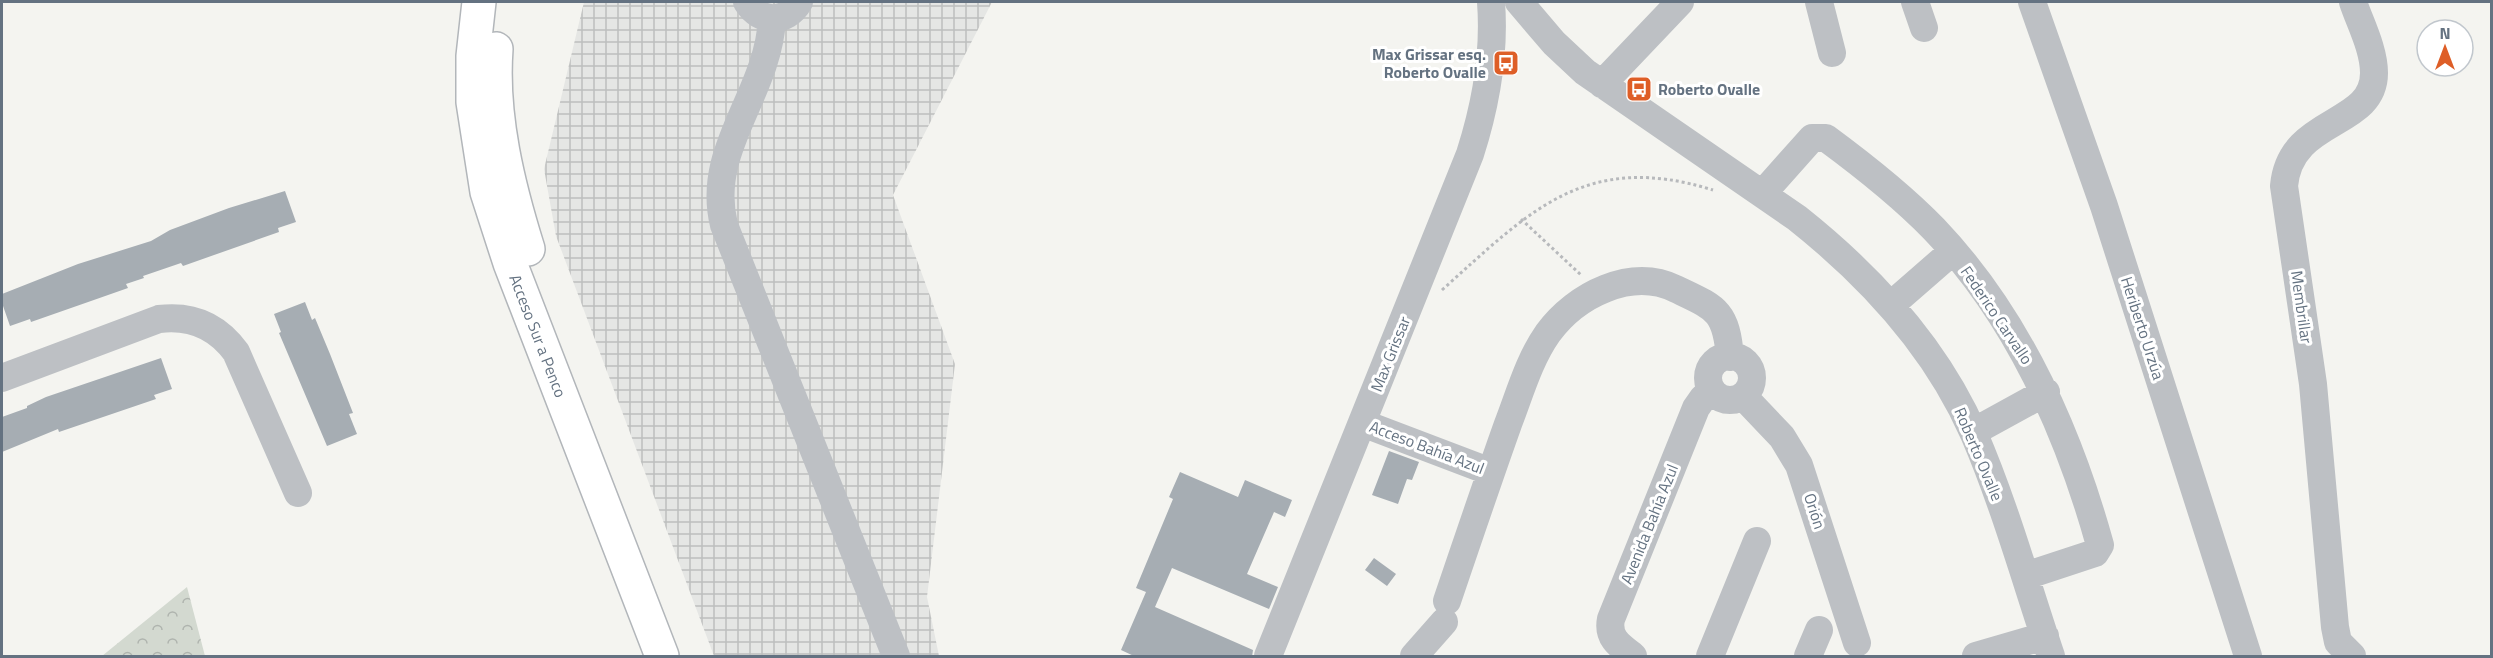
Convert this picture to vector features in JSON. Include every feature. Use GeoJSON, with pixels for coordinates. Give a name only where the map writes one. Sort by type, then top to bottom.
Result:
{"type":"FeatureCollection","features":[{"type":"Feature","properties":{"kind":"main road","name":"Acceso Sur a Penco"},"geometry":{"type":"LineString","coordinates":[[479,2],[474,56],[474,102],[487,192],[513,272],[662,657]]}},
{"type":"Feature","properties":{"kind":"main road","name":"Acceso Sur a Penco"},"geometry":{"type":"LineString","coordinates":[[501,2],[495,60],[496,93],[505,158],[519,220],[539,280],[685,657]]}},
{"type":"Feature","properties":{"kind":"street"},"geometry":{"type":"LineString","coordinates":[[747,2],[757,14],[772,19],[787,15],[799,2]]}},
{"type":"Feature","properties":{"kind":"street","name":"Max Grissar"},"geometry":{"type":"LineString","coordinates":[[1268,657],[1470,154],[1484,108],[1492,45],[1491,2]]}},
{"type":"Feature","properties":{"kind":"street","name":"Roberto Ovalle"},"geometry":{"type":"LineString","coordinates":[[1519,2],[1569,58],[1602,84],[1763,193],[1830,244],[1891,305],[1932,360],[1973,432],[2048,646]]}},
{"type":"Feature","properties":{"kind":"street"},"geometry":{"type":"LineString","coordinates":[[1602,84],[1680,2]]}},
{"type":"Feature","properties":{"kind":"street"},"geometry":{"type":"LineString","coordinates":[[1819,2],[1832,53]]}},
{"type":"Feature","properties":{"kind":"street"},"geometry":{"type":"LineString","coordinates":[[1915,2],[1924,28]]}},
{"type":"Feature","properties":{"kind":"street","name":"Heriberto Urzúa"},"geometry":{"type":"LineString","coordinates":[[2032,2],[2104,206],[2247,657]]}},
{"type":"Feature","properties":{"kind":"street","name":"Membrillar"},"geometry":{"type":"LineString","coordinates":[[2348,656],[2338,642],[2335,627],[2314,394],[2284,186],[2288,162],[2301,143],[2360,105],[2372,89],[2373,61],[2353,2]]}},
{"type":"Feature","properties":{"kind":"street"},"geometry":{"type":"LineString","coordinates":[[772,19],[766,61],[722,170],[720,209],[724,225],[896,657]]}},
{"type":"Feature","properties":{"kind":"street"},"geometry":{"type":"LineString","coordinates":[[1492,45],[1512,27],[1531,25],[1540,27]]}},
{"type":"Feature","properties":{"kind":"street","name":"Federico Carvallo"},"geometry":{"type":"LineString","coordinates":[[1763,193],[1812,138],[1822,137],[1896,193],[1953,251],[2000,316],[2046,392],[2059,423],[2100,544],[2095,553],[2025,576]]}},
{"type":"Feature","properties":{"kind":"street"},"geometry":{"type":"LineString","coordinates":[[1891,305],[1953,251]]}},
{"type":"Feature","properties":{"kind":"street"},"geometry":{"type":"LineString","coordinates":[[1414,657],[1446,611],[1491,472],[1528,371],[1540,346],[1568,311],[1600,292],[1634,280],[1658,282],[1718,313],[1727,326],[1730,357]]}},
{"type":"Feature","properties":{"kind":"street"},"geometry":{"type":"LineString","coordinates":[[2,378],[159,320],[183,319],[205,325],[228,341],[236,352],[298,493]]}},
{"type":"Feature","properties":{"kind":"street"},"geometry":{"type":"LineString","coordinates":[[1730,357],[1745,362],[1751,372],[1750,388],[1743,396],[1726,400],[1712,391],[1708,375],[1712,366],[1720,359],[1730,357]]}},
{"type":"Feature","properties":{"kind":"street","name":"Avenida Bahía Azul"},"geometry":{"type":"LineString","coordinates":[[1633,657],[1614,640],[1611,633],[1611,619],[1696,408],[1702,398],[1712,391]]}},
{"type":"Feature","properties":{"kind":"street"},"geometry":{"type":"LineString","coordinates":[[1973,432],[2046,392]]}},
{"type":"Feature","properties":{"kind":"street","name":"Orión"},"geometry":{"type":"LineString","coordinates":[[1743,396],[1782,437],[1799,465],[1857,643]]}},
{"type":"Feature","properties":{"kind":"street","name":"Acceso Bahía Azul"},"geometry":{"type":"LineString","coordinates":[[1362,423],[1491,472]]}},
{"type":"Feature","properties":{"kind":"street"},"geometry":{"type":"LineString","coordinates":[[1710,657],[1757,541]]}},
{"type":"Feature","properties":{"kind":"street"},"geometry":{"type":"LineString","coordinates":[[1808,657],[1819,630]]}},
{"type":"Feature","properties":{"kind":"street"},"geometry":{"type":"LineString","coordinates":[[1977,657],[2048,646]]}},
{"type":"Feature","properties":{"kind":"path"},"geometry":{"type":"LineString","coordinates":[[1435,296],[1521,219],[1555,198],[1587,185],[1612,180],[1679,181],[1722,193]]}},
{"type":"Feature","properties":{"kind":"path"},"geometry":{"type":"LineString","coordinates":[[1521,219],[1600,292]]}},
{"type":"Feature","properties":{"kind":"shaded area"},"geometry":{"type":"Polygon","coordinates":[[[584,2],[992,2],[893,195],[955,364],[927,597],[939,656],[714,656],[556,236],[544,169],[584,2]]]}},
{"type":"Feature","properties":{"kind":"green space"},"geometry":{"type":"Polygon","coordinates":[[[187,587],[205,656],[102,656],[187,587]]]}},
{"type":"Feature","properties":{"kind":"building"},"geometry":{"type":"Polygon","coordinates":[[[285,191],[296,222],[278,228],[279,232],[183,266],[181,263],[143,276],[144,278],[126,284],[128,288],[31,322],[30,319],[10,326],[2,303],[2,294],[78,264],[151,241],[170,230],[229,208],[285,191]]]}},
{"type":"Feature","properties":{"kind":"building"},"geometry":{"type":"Polygon","coordinates":[[[305,302],[312,320],[315,318],[330,354],[353,413],[349,414],[357,434],[327,446],[279,333],[281,332],[274,314],[305,302]]]}},
{"type":"Feature","properties":{"kind":"building"},"geometry":{"type":"Polygon","coordinates":[[[161,358],[172,389],[154,395],[156,399],[59,432],[58,429],[2,452],[2,417],[27,408],[46,397],[161,358]]]}},
{"type":"Feature","properties":{"kind":"building"},"geometry":{"type":"Polygon","coordinates":[[[1389,451],[1419,462],[1412,480],[1407,479],[1398,504],[1372,495],[1389,451]]]}},
{"type":"Feature","properties":{"kind":"building"},"geometry":{"type":"Polygon","coordinates":[[[1180,472],[1238,497],[1245,480],[1292,500],[1285,517],[1274,512],[1247,574],[1278,587],[1269,609],[1172,568],[1155,607],[1253,650],[1252,657],[1136,657],[1121,650],[1146,592],[1136,588],[1173,499],[1169,497],[1180,472]]]}},
{"type":"Feature","properties":{"kind":"building"},"geometry":{"type":"Polygon","coordinates":[[[1374,558],[1396,574],[1387,586],[1365,570],[1374,558]]]}},
{"type":"Feature","properties":{"kind":"place","name":"Max Grissar esq. Roberto Ovalle"},"geometry":{"type":"Point","coordinates":[1506,63]}},
{"type":"Feature","properties":{"kind":"place","name":"Roberto Ovalle"},"geometry":{"type":"Point","coordinates":[1639,89]}}]}
